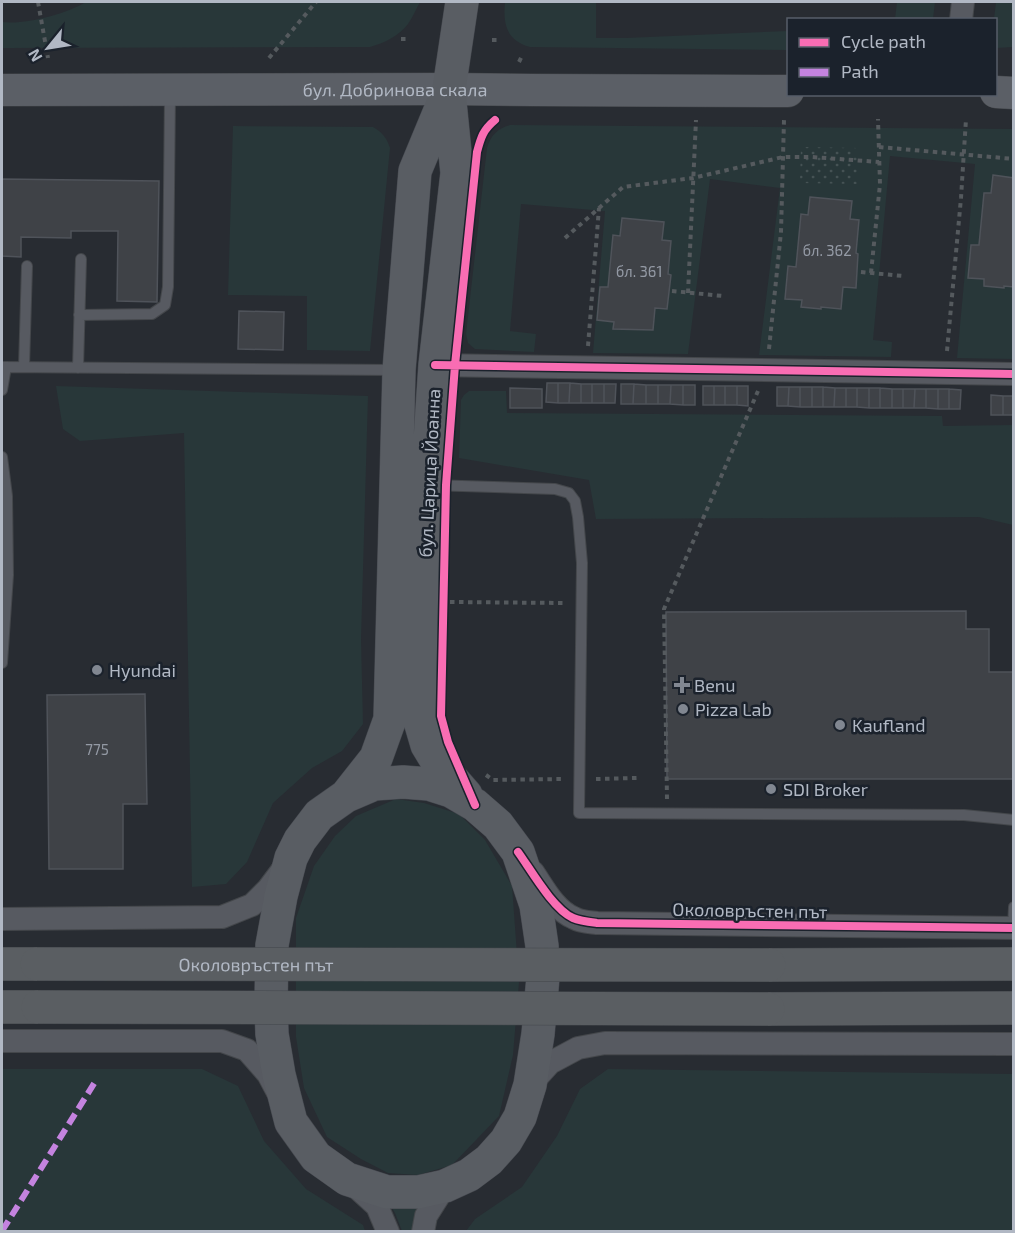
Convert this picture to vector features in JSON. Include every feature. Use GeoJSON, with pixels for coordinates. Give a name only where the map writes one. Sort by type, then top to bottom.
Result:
{"type":"FeatureCollection","features":[{"type":"Feature","properties":{"kind":"highway","name":"Околовръстен път"},"geometry":{"type":"LineString","coordinates":[[2,964],[1014,964]]}},
{"type":"Feature","properties":{"kind":"highway"},"geometry":{"type":"LineString","coordinates":[[2,1007],[1014,1008]]}},
{"type":"Feature","properties":{"kind":"main road","name":"бул. Царица Йоанна"},"geometry":{"type":"LineString","coordinates":[[462,2],[449,89],[457,173],[435,365],[427,485],[420,721],[427,745],[438,763],[475,805]]}},
{"type":"Feature","properties":{"kind":"main road","name":"бул. Царица Йоанна"},"geometry":{"type":"LineString","coordinates":[[346,796],[376,758],[390,719],[399,370],[415,171],[449,89]]}},
{"type":"Feature","properties":{"kind":"main road","name":"бул. Добринова скала"},"geometry":{"type":"LineString","coordinates":[[2,90],[544,90],[786,105]]}},
{"type":"Feature","properties":{"kind":"main road"},"geometry":{"type":"LineString","coordinates":[[997,92],[1014,93]]}},
{"type":"Feature","properties":{"kind":"main road"},"geometry":{"type":"LineString","coordinates":[[403,782],[429,784],[451,791],[475,805],[498,825],[518,852],[536,905],[542,945],[543,977],[538,1034],[530,1084],[520,1117],[506,1141],[489,1160],[469,1175],[445,1186],[417,1192],[387,1192],[348,1179],[316,1157],[291,1122],[279,1075],[271,1006],[272,945],[281,896],[291,858],[300,840],[320,815],[346,796],[374,784],[403,782]]}},
{"type":"Feature","properties":{"kind":"street"},"geometry":{"type":"LineString","coordinates":[[961,18],[963,2]]}},
{"type":"Feature","properties":{"kind":"street"},"geometry":{"type":"LineString","coordinates":[[435,365],[1014,374]]}},
{"type":"Feature","properties":{"kind":"street","name":"Околовръстен път"},"geometry":{"type":"LineString","coordinates":[[518,852],[562,911],[573,918],[584,921],[624,923],[1013,921]]}},
{"type":"Feature","properties":{"kind":"street"},"geometry":{"type":"LineString","coordinates":[[2,919],[222,917],[252,905],[268,890],[291,858]]}},
{"type":"Feature","properties":{"kind":"street"},"geometry":{"type":"LineString","coordinates":[[2,1041],[222,1041],[247,1050],[268,1074],[291,1122]]}},
{"type":"Feature","properties":{"kind":"street"},"geometry":{"type":"LineString","coordinates":[[530,1084],[550,1063],[578,1048],[606,1043],[1014,1044]]}},
{"type":"Feature","properties":{"kind":"street"},"geometry":{"type":"LineString","coordinates":[[348,1179],[377,1206],[388,1232]]}},
{"type":"Feature","properties":{"kind":"street"},"geometry":{"type":"LineString","coordinates":[[423,1232],[426,1216],[445,1186]]}},
{"type":"Feature","properties":{"kind":"lane"},"geometry":{"type":"LineString","coordinates":[[79,315],[152,314],[165,305],[168,287],[170,90]]}},
{"type":"Feature","properties":{"kind":"lane"},"geometry":{"type":"LineString","coordinates":[[78,368],[81,259]]}},
{"type":"Feature","properties":{"kind":"lane"},"geometry":{"type":"LineString","coordinates":[[24,368],[27,266]]}},
{"type":"Feature","properties":{"kind":"lane"},"geometry":{"type":"LineString","coordinates":[[2,390],[4,367],[399,370]]}},
{"type":"Feature","properties":{"kind":"lane"},"geometry":{"type":"LineString","coordinates":[[2,457],[7,496],[8,575],[2,663]]}},
{"type":"Feature","properties":{"kind":"lane"},"geometry":{"type":"LineString","coordinates":[[427,485],[555,489],[569,493],[575,501],[582,563],[579,813],[964,815],[1014,820]]}},
{"type":"Feature","properties":{"kind":"path"},"geometry":{"type":"LineString","coordinates":[[38,2],[48,58]]}},
{"type":"Feature","properties":{"kind":"path"},"geometry":{"type":"LineString","coordinates":[[270,58],[316,2]]}},
{"type":"Feature","properties":{"kind":"path"},"geometry":{"type":"LineString","coordinates":[[401,39],[407,39]]}},
{"type":"Feature","properties":{"kind":"path"},"geometry":{"type":"LineString","coordinates":[[492,40],[501,40]]}},
{"type":"Feature","properties":{"kind":"path"},"geometry":{"type":"LineString","coordinates":[[519,62],[522,56]]}},
{"type":"Feature","properties":{"kind":"path"},"geometry":{"type":"LineString","coordinates":[[667,814],[663,609],[767,370],[781,232],[786,105]]}},
{"type":"Feature","properties":{"kind":"path"},"geometry":{"type":"LineString","coordinates":[[871,273],[880,184],[878,119]]}},
{"type":"Feature","properties":{"kind":"path"},"geometry":{"type":"LineString","coordinates":[[945,373],[966,119]]}},
{"type":"Feature","properties":{"kind":"path"},"geometry":{"type":"LineString","coordinates":[[688,293],[696,120]]}},
{"type":"Feature","properties":{"kind":"path"},"geometry":{"type":"LineString","coordinates":[[879,147],[1014,159]]}},
{"type":"Feature","properties":{"kind":"path"},"geometry":{"type":"LineString","coordinates":[[565,238],[623,187],[693,178],[783,157],[879,162]]}},
{"type":"Feature","properties":{"kind":"path"},"geometry":{"type":"LineString","coordinates":[[586,367],[599,208]]}},
{"type":"Feature","properties":{"kind":"path"},"geometry":{"type":"LineString","coordinates":[[861,272],[903,276]]}},
{"type":"Feature","properties":{"kind":"path"},"geometry":{"type":"LineString","coordinates":[[672,291],[723,296]]}},
{"type":"Feature","properties":{"kind":"path"},"geometry":{"type":"LineString","coordinates":[[444,602],[581,603]]}},
{"type":"Feature","properties":{"kind":"shaded area"},"geometry":{"type":"Polygon","coordinates":[[[86,2],[420,2],[410,21],[400,32],[370,47],[2,48],[2,22],[22,22],[45,18],[68,11],[86,2]]]}},
{"type":"Feature","properties":{"kind":"shaded area"},"geometry":{"type":"Polygon","coordinates":[[[505,2],[596,2],[596,38],[787,31],[787,50],[530,47],[511,35],[505,17],[505,2]]]}},
{"type":"Feature","properties":{"kind":"shaded area"},"geometry":{"type":"Polygon","coordinates":[[[897,2],[935,2],[933,18],[895,18],[897,2]]]}},
{"type":"Feature","properties":{"kind":"shaded area"},"geometry":{"type":"Polygon","coordinates":[[[996,2],[1013,2],[1013,47],[997,48],[997,18],[994,18],[996,2]]]}},
{"type":"Feature","properties":{"kind":"shaded area"},"geometry":{"type":"Polygon","coordinates":[[[510,125],[1013,129],[1013,178],[993,176],[991,193],[984,193],[979,245],[971,245],[968,277],[984,279],[984,286],[1013,287],[1013,359],[957,358],[975,164],[890,156],[873,340],[892,342],[891,357],[759,355],[780,188],[710,179],[688,354],[593,353],[605,211],[521,204],[510,331],[536,334],[534,352],[475,349],[468,343],[466,334],[487,148],[495,133],[510,125]],[[810,197],[808,215],[801,214],[796,266],[788,266],[785,299],[802,300],[802,307],[821,309],[843,287],[856,287],[858,254],[850,219],[851,201],[810,197]],[[622,218],[620,236],[613,236],[608,287],[600,287],[597,320],[614,322],[613,329],[633,330],[655,308],[667,309],[671,275],[668,274],[662,240],[663,222],[622,218]]]}},
{"type":"Feature","properties":{"kind":"shaded area"},"geometry":{"type":"Polygon","coordinates":[[[233,126],[373,127],[386,138],[390,148],[370,351],[307,350],[307,296],[228,295],[233,126]]]}},
{"type":"Feature","properties":{"kind":"shaded area"},"geometry":{"type":"Polygon","coordinates":[[[801,147],[858,148],[858,184],[800,183],[801,147]]]}},
{"type":"Feature","properties":{"kind":"shaded area"},"geometry":{"type":"Polygon","coordinates":[[[56,386],[368,396],[361,639],[363,724],[342,751],[312,768],[273,803],[247,862],[226,884],[192,887],[184,433],[80,441],[63,429],[56,386]]]}},
{"type":"Feature","properties":{"kind":"shaded area"},"geometry":{"type":"Polygon","coordinates":[[[469,391],[506,391],[507,413],[942,416],[943,426],[1013,425],[1013,525],[979,517],[596,519],[589,480],[459,458],[461,400],[469,391]]]}},
{"type":"Feature","properties":{"kind":"shaded area"},"geometry":{"type":"Polygon","coordinates":[[[396,799],[424,803],[459,814],[485,840],[512,886],[519,982],[513,1055],[499,1116],[452,1165],[418,1175],[388,1173],[327,1137],[304,1088],[296,1037],[296,918],[314,866],[335,836],[356,816],[396,799]]]}},
{"type":"Feature","properties":{"kind":"shaded area"},"geometry":{"type":"Polygon","coordinates":[[[2,1069],[202,1069],[238,1086],[264,1141],[306,1189],[363,1225],[365,1231],[2,1231],[2,1069]]]}},
{"type":"Feature","properties":{"kind":"shaded area"},"geometry":{"type":"Polygon","coordinates":[[[608,1069],[1013,1074],[1013,1231],[466,1231],[475,1219],[522,1187],[557,1136],[580,1089],[608,1069]]]}},
{"type":"Feature","properties":{"kind":"shaded area"},"geometry":{"type":"Polygon","coordinates":[[[387,1199],[426,1201],[414,1231],[402,1231],[387,1199]]]}},
{"type":"Feature","properties":{"kind":"building"},"geometry":{"type":"Polygon","coordinates":[[[993,175],[1014,178],[1014,287],[984,286],[984,279],[968,278],[971,245],[979,245],[984,193],[991,193],[993,175]]]}},
{"type":"Feature","properties":{"kind":"building"},"geometry":{"type":"Polygon","coordinates":[[[2,179],[159,181],[157,302],[117,301],[118,231],[71,231],[71,238],[21,237],[21,257],[2,256],[2,179]]]}},
{"type":"Feature","properties":{"kind":"building"},"geometry":{"type":"Polygon","coordinates":[[[810,197],[852,201],[850,219],[859,220],[856,288],[843,287],[841,309],[801,307],[802,300],[785,299],[788,266],[796,267],[801,214],[808,215],[810,197]]]}},
{"type":"Feature","properties":{"kind":"building"},"geometry":{"type":"Polygon","coordinates":[[[622,218],[664,222],[662,240],[671,241],[668,274],[671,275],[667,309],[655,308],[653,330],[613,329],[614,322],[597,320],[600,287],[608,287],[613,235],[620,236],[622,218]]]}},
{"type":"Feature","properties":{"kind":"building"},"geometry":{"type":"Polygon","coordinates":[[[239,311],[284,312],[283,350],[238,349],[239,311]]]}},
{"type":"Feature","properties":{"kind":"building"},"geometry":{"type":"Polygon","coordinates":[[[547,383],[558,383],[558,403],[546,402],[547,383]]]}},
{"type":"Feature","properties":{"kind":"building"},"geometry":{"type":"Polygon","coordinates":[[[558,383],[570,383],[569,403],[558,403],[558,383]]]}},
{"type":"Feature","properties":{"kind":"building"},"geometry":{"type":"Polygon","coordinates":[[[570,383],[581,384],[581,403],[569,403],[570,383]]]}},
{"type":"Feature","properties":{"kind":"building"},"geometry":{"type":"Polygon","coordinates":[[[581,384],[592,384],[592,403],[581,403],[581,384]]]}},
{"type":"Feature","properties":{"kind":"building"},"geometry":{"type":"Polygon","coordinates":[[[592,384],[604,384],[604,403],[592,403],[592,384]]]}},
{"type":"Feature","properties":{"kind":"building"},"geometry":{"type":"Polygon","coordinates":[[[604,384],[616,384],[615,403],[604,403],[604,384]]]}},
{"type":"Feature","properties":{"kind":"building"},"geometry":{"type":"Polygon","coordinates":[[[621,384],[634,384],[633,404],[621,404],[621,384]]]}},
{"type":"Feature","properties":{"kind":"building"},"geometry":{"type":"Polygon","coordinates":[[[634,384],[646,385],[646,404],[633,404],[634,384]]]}},
{"type":"Feature","properties":{"kind":"building"},"geometry":{"type":"Polygon","coordinates":[[[646,385],[658,385],[658,404],[646,404],[646,385]]]}},
{"type":"Feature","properties":{"kind":"building"},"geometry":{"type":"Polygon","coordinates":[[[658,385],[671,385],[670,404],[658,404],[658,385]]]}},
{"type":"Feature","properties":{"kind":"building"},"geometry":{"type":"Polygon","coordinates":[[[671,385],[683,385],[683,405],[670,404],[671,385]]]}},
{"type":"Feature","properties":{"kind":"building"},"geometry":{"type":"Polygon","coordinates":[[[683,385],[695,385],[695,405],[683,405],[683,385]]]}},
{"type":"Feature","properties":{"kind":"building"},"geometry":{"type":"Polygon","coordinates":[[[703,386],[714,386],[714,405],[703,405],[703,386]]]}},
{"type":"Feature","properties":{"kind":"building"},"geometry":{"type":"Polygon","coordinates":[[[714,386],[725,386],[725,405],[714,405],[714,386]]]}},
{"type":"Feature","properties":{"kind":"building"},"geometry":{"type":"Polygon","coordinates":[[[725,386],[737,386],[737,405],[725,405],[725,386]]]}},
{"type":"Feature","properties":{"kind":"building"},"geometry":{"type":"Polygon","coordinates":[[[737,386],[748,386],[748,406],[737,405],[737,386]]]}},
{"type":"Feature","properties":{"kind":"building"},"geometry":{"type":"Polygon","coordinates":[[[777,387],[789,387],[788,406],[777,406],[777,387]]]}},
{"type":"Feature","properties":{"kind":"building"},"geometry":{"type":"Polygon","coordinates":[[[789,387],[800,387],[800,407],[788,406],[789,387]]]}},
{"type":"Feature","properties":{"kind":"building"},"geometry":{"type":"Polygon","coordinates":[[[800,387],[812,387],[812,407],[800,407],[800,387]]]}},
{"type":"Feature","properties":{"kind":"building"},"geometry":{"type":"Polygon","coordinates":[[[812,387],[823,387],[823,407],[812,407],[812,387]]]}},
{"type":"Feature","properties":{"kind":"building"},"geometry":{"type":"Polygon","coordinates":[[[823,387],[835,388],[834,407],[823,407],[823,387]]]}},
{"type":"Feature","properties":{"kind":"building"},"geometry":{"type":"Polygon","coordinates":[[[510,388],[542,389],[542,408],[510,408],[510,388]]]}},
{"type":"Feature","properties":{"kind":"building"},"geometry":{"type":"Polygon","coordinates":[[[835,388],[846,388],[846,407],[834,407],[835,388]]]}},
{"type":"Feature","properties":{"kind":"building"},"geometry":{"type":"Polygon","coordinates":[[[846,388],[857,388],[857,407],[846,407],[846,388]]]}},
{"type":"Feature","properties":{"kind":"building"},"geometry":{"type":"Polygon","coordinates":[[[857,388],[869,388],[869,408],[857,407],[857,388]]]}},
{"type":"Feature","properties":{"kind":"building"},"geometry":{"type":"Polygon","coordinates":[[[869,388],[880,388],[880,408],[869,408],[869,388]]]}},
{"type":"Feature","properties":{"kind":"building"},"geometry":{"type":"Polygon","coordinates":[[[880,388],[892,389],[892,408],[880,408],[880,388]]]}},
{"type":"Feature","properties":{"kind":"building"},"geometry":{"type":"Polygon","coordinates":[[[892,389],[903,389],[903,408],[892,408],[892,389]]]}},
{"type":"Feature","properties":{"kind":"building"},"geometry":{"type":"Polygon","coordinates":[[[903,389],[915,389],[914,408],[903,408],[903,389]]]}},
{"type":"Feature","properties":{"kind":"building"},"geometry":{"type":"Polygon","coordinates":[[[915,389],[926,389],[926,408],[914,408],[915,389]]]}},
{"type":"Feature","properties":{"kind":"building"},"geometry":{"type":"Polygon","coordinates":[[[926,389],[938,389],[938,409],[926,408],[926,389]]]}},
{"type":"Feature","properties":{"kind":"building"},"geometry":{"type":"Polygon","coordinates":[[[938,389],[949,389],[949,409],[938,409],[938,389]]]}},
{"type":"Feature","properties":{"kind":"building"},"geometry":{"type":"Polygon","coordinates":[[[949,389],[961,390],[960,409],[949,409],[949,389]]]}},
{"type":"Feature","properties":{"kind":"building"},"geometry":{"type":"Polygon","coordinates":[[[991,395],[1003,396],[1003,415],[991,415],[991,395]]]}},
{"type":"Feature","properties":{"kind":"building"},"geometry":{"type":"Polygon","coordinates":[[[1003,396],[1014,396],[1014,415],[1003,415],[1003,396]]]}},
{"type":"Feature","properties":{"kind":"building","name":"Kaufland"},"geometry":{"type":"Polygon","coordinates":[[[966,611],[966,629],[989,629],[989,672],[1014,672],[1014,779],[667,779],[666,612],[966,611]]]}},
{"type":"Feature","properties":{"kind":"building"},"geometry":{"type":"Polygon","coordinates":[[[145,694],[147,804],[123,804],[123,869],[49,869],[47,695],[145,694]]]}},
{"type":"Feature","properties":{"kind":"marked path"},"geometry":{"type":"LineString","coordinates":[[2,1231],[95,1082]]}},
{"type":"Feature","properties":{"kind":"cycle path"},"geometry":{"type":"LineString","coordinates":[[475,805],[448,742],[441,716],[446,485],[455,365],[477,152],[483,134],[495,120]]}},
{"type":"Feature","properties":{"kind":"cycle path"},"geometry":{"type":"LineString","coordinates":[[435,365],[1014,374]]}},
{"type":"Feature","properties":{"kind":"cycle path"},"geometry":{"type":"LineString","coordinates":[[518,852],[558,906],[573,918],[588,922],[1014,928]]}},
{"type":"Feature","properties":{"kind":"place","name":"Hyundai"},"geometry":{"type":"Point","coordinates":[97,670]}},
{"type":"Feature","properties":{"kind":"place","name":"Benu"},"geometry":{"type":"Point","coordinates":[682,685]}},
{"type":"Feature","properties":{"kind":"place","name":"Pizza Lab"},"geometry":{"type":"Point","coordinates":[683,709]}},
{"type":"Feature","properties":{"kind":"place","name":"Kaufland"},"geometry":{"type":"Point","coordinates":[840,725]}},
{"type":"Feature","properties":{"kind":"place","name":"SDI Broker"},"geometry":{"type":"Point","coordinates":[771,789]}}]}
